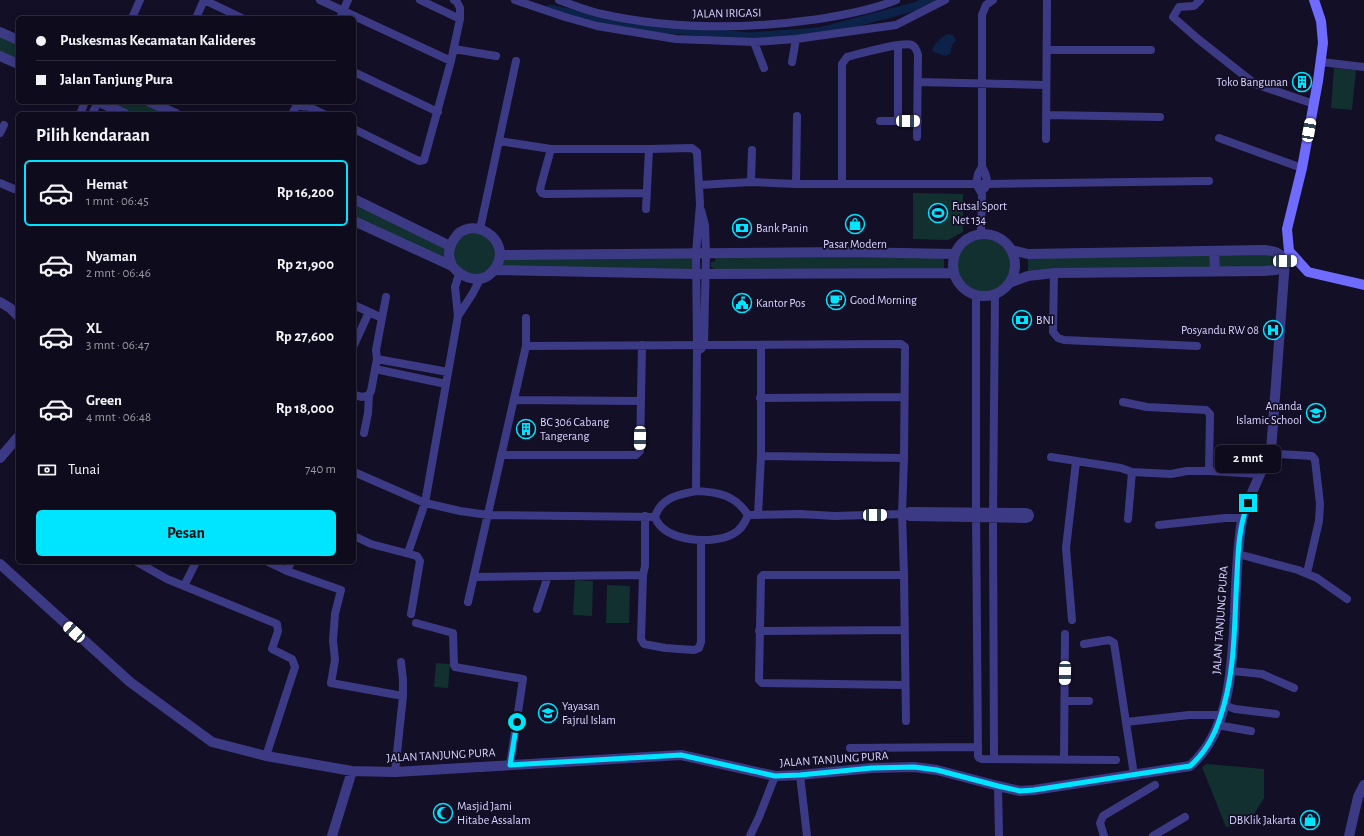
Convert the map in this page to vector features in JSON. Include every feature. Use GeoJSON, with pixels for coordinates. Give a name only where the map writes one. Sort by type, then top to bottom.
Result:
{"type":"FeatureCollection","features":[{"type":"Feature","properties":{"kind":"main road"},"geometry":{"type":"LineString","coordinates":[[1314,0],[1321,22],[1323,42],[1321,62],[1302,168],[1287,229],[1289,251],[1308,272],[1364,285]]}},
{"type":"Feature","properties":{"kind":"street"},"geometry":{"type":"LineString","coordinates":[[133,16],[140,0]]}},
{"type":"Feature","properties":{"kind":"street"},"geometry":{"type":"LineString","coordinates":[[197,16],[204,0],[238,16]]}},
{"type":"Feature","properties":{"kind":"street"},"geometry":{"type":"LineString","coordinates":[[320,0],[342,14],[348,0]]}},
{"type":"Feature","properties":{"kind":"street"},"geometry":{"type":"LineString","coordinates":[[420,0],[460,18]]}},
{"type":"Feature","properties":{"kind":"street"},"geometry":{"type":"LineString","coordinates":[[356,130],[422,161],[425,158],[454,49],[460,18],[460,8],[454,0]]}},
{"type":"Feature","properties":{"kind":"street"},"geometry":{"type":"LineString","coordinates":[[515,0],[565,17],[615,23],[676,39],[754,42],[796,39],[896,25],[945,0]]}},
{"type":"Feature","properties":{"kind":"street","name":"JALAN IRIGASI"},"geometry":{"type":"LineString","coordinates":[[559,0],[601,14],[615,23],[688,26],[754,26],[839,16],[887,4],[896,0]]}},
{"type":"Feature","properties":{"kind":"street"},"geometry":{"type":"LineString","coordinates":[[981,234],[982,194],[987,184],[986,175],[982,167],[982,15],[986,5],[992,0]]}},
{"type":"Feature","properties":{"kind":"street"},"geometry":{"type":"LineString","coordinates":[[1046,138],[1047,0]]}},
{"type":"Feature","properties":{"kind":"street"},"geometry":{"type":"LineString","coordinates":[[1200,0],[1194,6],[1178,6],[1173,17],[1198,39],[1255,84],[1314,104]]}},
{"type":"Feature","properties":{"kind":"street"},"geometry":{"type":"LineString","coordinates":[[356,20],[451,61]]}},
{"type":"Feature","properties":{"kind":"street"},"geometry":{"type":"LineString","coordinates":[[0,32],[16,39]]}},
{"type":"Feature","properties":{"kind":"street"},"geometry":{"type":"LineString","coordinates":[[792,62],[796,39]]}},
{"type":"Feature","properties":{"kind":"street"},"geometry":{"type":"LineString","coordinates":[[754,42],[764,68]]}},
{"type":"Feature","properties":{"kind":"street"},"geometry":{"type":"LineString","coordinates":[[842,184],[842,64],[847,57],[898,45],[908,44],[917,50],[917,137]]}},
{"type":"Feature","properties":{"kind":"street"},"geometry":{"type":"LineString","coordinates":[[898,45],[898,121]]}},
{"type":"Feature","properties":{"kind":"street"},"geometry":{"type":"LineString","coordinates":[[454,49],[496,56]]}},
{"type":"Feature","properties":{"kind":"street"},"geometry":{"type":"LineString","coordinates":[[1047,50],[1151,50]]}},
{"type":"Feature","properties":{"kind":"street"},"geometry":{"type":"LineString","coordinates":[[0,56],[16,63]]}},
{"type":"Feature","properties":{"kind":"street"},"geometry":{"type":"LineString","coordinates":[[480,229],[516,61]]}},
{"type":"Feature","properties":{"kind":"street"},"geometry":{"type":"LineString","coordinates":[[1321,62],[1364,67]]}},
{"type":"Feature","properties":{"kind":"street"},"geometry":{"type":"LineString","coordinates":[[356,73],[438,112]]}},
{"type":"Feature","properties":{"kind":"street"},"geometry":{"type":"LineString","coordinates":[[918,82],[1046,85]]}},
{"type":"Feature","properties":{"kind":"street"},"geometry":{"type":"LineString","coordinates":[[102,104],[120,112]]}},
{"type":"Feature","properties":{"kind":"street"},"geometry":{"type":"LineString","coordinates":[[154,104],[172,112]]}},
{"type":"Feature","properties":{"kind":"street"},"geometry":{"type":"LineString","coordinates":[[295,104],[303,107],[310,104],[321,112]]}},
{"type":"Feature","properties":{"kind":"street"},"geometry":{"type":"LineString","coordinates":[[1046,115],[1160,117]]}},
{"type":"Feature","properties":{"kind":"street"},"geometry":{"type":"LineString","coordinates":[[796,184],[797,116]]}},
{"type":"Feature","properties":{"kind":"street"},"geometry":{"type":"LineString","coordinates":[[880,121],[918,121]]}},
{"type":"Feature","properties":{"kind":"street"},"geometry":{"type":"LineString","coordinates":[[0,133],[4,125]]}},
{"type":"Feature","properties":{"kind":"street"},"geometry":{"type":"LineString","coordinates":[[1218,138],[1302,168]]}},
{"type":"Feature","properties":{"kind":"street"},"geometry":{"type":"LineString","coordinates":[[499,141],[551,149],[692,148],[697,152],[700,204],[701,345],[697,354],[696,491]]}},
{"type":"Feature","properties":{"kind":"street"},"geometry":{"type":"LineString","coordinates":[[551,149],[541,185],[540,190],[542,193],[647,192]]}},
{"type":"Feature","properties":{"kind":"street"},"geometry":{"type":"LineString","coordinates":[[646,209],[649,149]]}},
{"type":"Feature","properties":{"kind":"street"},"geometry":{"type":"LineString","coordinates":[[751,182],[752,150]]}},
{"type":"Feature","properties":{"kind":"street"},"geometry":{"type":"LineString","coordinates":[[982,167],[978,174],[976,184],[982,194]]}},
{"type":"Feature","properties":{"kind":"street"},"geometry":{"type":"LineString","coordinates":[[699,184],[751,182],[796,184],[987,184],[1209,181]]}},
{"type":"Feature","properties":{"kind":"street"},"geometry":{"type":"LineString","coordinates":[[0,183],[16,188]]}},
{"type":"Feature","properties":{"kind":"street"},"geometry":{"type":"LineString","coordinates":[[356,200],[450,246]]}},
{"type":"Feature","properties":{"kind":"street"},"geometry":{"type":"LineString","coordinates":[[356,222],[452,266],[459,274],[470,279],[488,275],[494,270],[500,255],[499,246],[495,238],[489,233],[480,229],[471,229],[461,232],[456,236],[450,246],[449,254],[452,266]]}},
{"type":"Feature","properties":{"kind":"street"},"geometry":{"type":"LineString","coordinates":[[1285,261],[1282,255],[1276,251],[1028,254],[1012,250],[1001,239],[990,234],[981,234],[970,236],[963,241],[954,254],[952,261],[953,273],[962,288],[976,296],[995,294],[1002,291],[1010,283],[1028,276],[1054,273],[1276,270],[1285,261],[1298,261]]}},
{"type":"Feature","properties":{"kind":"street"},"geometry":{"type":"LineString","coordinates":[[1010,283],[1015,264],[1012,250]]}},
{"type":"Feature","properties":{"kind":"street"},"geometry":{"type":"LineString","coordinates":[[1214,251],[1215,271]]}},
{"type":"Feature","properties":{"kind":"street"},"geometry":{"type":"LineString","coordinates":[[500,255],[848,252],[954,254]]}},
{"type":"Feature","properties":{"kind":"street","name":"JALAN TANJUNG PURA"},"geometry":{"type":"LineString","coordinates":[[0,564],[130,682],[212,742],[266,756],[352,770],[395,772],[681,755],[775,776],[872,768],[914,767],[937,770],[1020,791],[1190,766],[1199,758],[1207,747],[1217,725],[1224,705],[1232,671],[1238,554],[1243,518],[1271,450],[1285,261]]}},
{"type":"Feature","properties":{"kind":"street"},"geometry":{"type":"LineString","coordinates":[[494,270],[701,274],[953,273]]}},
{"type":"Feature","properties":{"kind":"street"},"geometry":{"type":"LineString","coordinates":[[1054,273],[1053,332],[1058,338],[1064,340],[1197,346]]}},
{"type":"Feature","properties":{"kind":"street"},"geometry":{"type":"LineString","coordinates":[[408,553],[425,503],[458,316],[455,287],[459,274]]}},
{"type":"Feature","properties":{"kind":"street"},"geometry":{"type":"LineString","coordinates":[[458,316],[473,293],[480,278]]}},
{"type":"Feature","properties":{"kind":"street"},"geometry":{"type":"LineString","coordinates":[[994,759],[993,515],[995,294]]}},
{"type":"Feature","properties":{"kind":"street"},"geometry":{"type":"LineString","coordinates":[[976,296],[976,514],[979,758],[982,760],[1116,760]]}},
{"type":"Feature","properties":{"kind":"street"},"geometry":{"type":"LineString","coordinates":[[364,433],[368,413],[369,395],[377,359],[376,350],[386,297]]}},
{"type":"Feature","properties":{"kind":"street"},"geometry":{"type":"LineString","coordinates":[[0,302],[16,314]]}},
{"type":"Feature","properties":{"kind":"street"},"geometry":{"type":"LineString","coordinates":[[356,305],[382,318]]}},
{"type":"Feature","properties":{"kind":"street"},"geometry":{"type":"LineString","coordinates":[[356,340],[368,312]]}},
{"type":"Feature","properties":{"kind":"street"},"geometry":{"type":"LineString","coordinates":[[468,602],[526,346],[526,318]]}},
{"type":"Feature","properties":{"kind":"street"},"geometry":{"type":"LineString","coordinates":[[526,346],[901,344],[905,347],[902,514],[906,721]]}},
{"type":"Feature","properties":{"kind":"street"},"geometry":{"type":"LineString","coordinates":[[501,455],[636,455],[640,451],[642,345]]}},
{"type":"Feature","properties":{"kind":"street"},"geometry":{"type":"LineString","coordinates":[[758,515],[761,456],[761,345]]}},
{"type":"Feature","properties":{"kind":"street"},"geometry":{"type":"LineString","coordinates":[[377,359],[448,372]]}},
{"type":"Feature","properties":{"kind":"street"},"geometry":{"type":"LineString","coordinates":[[375,369],[446,384]]}},
{"type":"Feature","properties":{"kind":"street"},"geometry":{"type":"LineString","coordinates":[[356,396],[362,397],[369,395]]}},
{"type":"Feature","properties":{"kind":"street"},"geometry":{"type":"LineString","coordinates":[[760,398],[904,397]]}},
{"type":"Feature","properties":{"kind":"street"},"geometry":{"type":"LineString","coordinates":[[514,400],[640,401]]}},
{"type":"Feature","properties":{"kind":"street"},"geometry":{"type":"LineString","coordinates":[[1123,402],[1147,407],[1208,411],[1210,414],[1209,471]]}},
{"type":"Feature","properties":{"kind":"street"},"geometry":{"type":"LineString","coordinates":[[0,458],[16,439]]}},
{"type":"Feature","properties":{"kind":"street"},"geometry":{"type":"LineString","coordinates":[[1271,450],[1279,454],[1312,456],[1314,460],[1320,504],[1319,521],[1307,573]]}},
{"type":"Feature","properties":{"kind":"street"},"geometry":{"type":"LineString","coordinates":[[761,456],[904,458]]}},
{"type":"Feature","properties":{"kind":"street"},"geometry":{"type":"LineString","coordinates":[[1051,457],[1121,468],[1132,472],[1171,474],[1187,471],[1209,471],[1260,474]]}},
{"type":"Feature","properties":{"kind":"street"},"geometry":{"type":"LineString","coordinates":[[1072,620],[1066,548],[1076,462]]}},
{"type":"Feature","properties":{"kind":"street"},"geometry":{"type":"LineString","coordinates":[[1128,519],[1132,472]]}},
{"type":"Feature","properties":{"kind":"street"},"geometry":{"type":"LineString","coordinates":[[356,473],[425,503],[488,515],[655,517]]}},
{"type":"Feature","properties":{"kind":"street"},"geometry":{"type":"LineString","coordinates":[[696,491],[718,493],[733,498],[744,508],[748,515],[744,525],[731,536],[701,540],[687,539],[664,530],[657,523],[655,517],[660,505],[669,499],[696,491]]}},
{"type":"Feature","properties":{"kind":"street"},"geometry":{"type":"LineString","coordinates":[[748,515],[800,514],[836,516],[902,514],[910,517],[976,514],[993,515]]}},
{"type":"Feature","properties":{"kind":"street"},"geometry":{"type":"LineString","coordinates":[[645,516],[645,566],[642,575],[642,642],[665,648],[694,650],[699,648],[701,642],[701,540]]}},
{"type":"Feature","properties":{"kind":"street"},"geometry":{"type":"LineString","coordinates":[[1159,525],[1225,518],[1243,518]]}},
{"type":"Feature","properties":{"kind":"street"},"geometry":{"type":"LineString","coordinates":[[356,537],[371,544],[417,556],[420,561],[411,614]]}},
{"type":"Feature","properties":{"kind":"street"},"geometry":{"type":"LineString","coordinates":[[1238,554],[1307,573],[1347,599]]}},
{"type":"Feature","properties":{"kind":"street"},"geometry":{"type":"LineString","coordinates":[[140,564],[166,579],[277,624],[278,630],[272,649],[292,659],[295,666],[266,756]]}},
{"type":"Feature","properties":{"kind":"street"},"geometry":{"type":"LineString","coordinates":[[184,586],[195,564]]}},
{"type":"Feature","properties":{"kind":"street"},"geometry":{"type":"LineString","coordinates":[[272,564],[287,571],[341,590],[335,614],[333,640],[335,660],[331,683],[403,696]]}},
{"type":"Feature","properties":{"kind":"street"},"geometry":{"type":"LineString","coordinates":[[287,571],[290,564]]}},
{"type":"Feature","properties":{"kind":"street"},"geometry":{"type":"LineString","coordinates":[[474,577],[642,575]]}},
{"type":"Feature","properties":{"kind":"street"},"geometry":{"type":"LineString","coordinates":[[904,575],[763,575],[760,579],[759,680],[762,683],[905,685]]}},
{"type":"Feature","properties":{"kind":"street"},"geometry":{"type":"LineString","coordinates":[[537,609],[548,576]]}},
{"type":"Feature","properties":{"kind":"street"},"geometry":{"type":"LineString","coordinates":[[416,623],[453,633],[455,667],[523,679],[510,765]]}},
{"type":"Feature","properties":{"kind":"street"},"geometry":{"type":"LineString","coordinates":[[760,631],[904,630]]}},
{"type":"Feature","properties":{"kind":"street"},"geometry":{"type":"LineString","coordinates":[[1064,760],[1065,634]]}},
{"type":"Feature","properties":{"kind":"street"},"geometry":{"type":"LineString","coordinates":[[1084,644],[1109,640],[1114,643],[1134,775]]}},
{"type":"Feature","properties":{"kind":"street"},"geometry":{"type":"LineString","coordinates":[[395,772],[403,696],[401,662]]}},
{"type":"Feature","properties":{"kind":"street"},"geometry":{"type":"LineString","coordinates":[[1232,671],[1262,674],[1294,688]]}},
{"type":"Feature","properties":{"kind":"street"},"geometry":{"type":"LineString","coordinates":[[1065,701],[1089,700]]}},
{"type":"Feature","properties":{"kind":"street"},"geometry":{"type":"LineString","coordinates":[[1224,705],[1235,709],[1276,714]]}},
{"type":"Feature","properties":{"kind":"street"},"geometry":{"type":"LineString","coordinates":[[1126,722],[1183,716],[1221,715]]}},
{"type":"Feature","properties":{"kind":"street"},"geometry":{"type":"LineString","coordinates":[[1217,725],[1250,731]]}},
{"type":"Feature","properties":{"kind":"street"},"geometry":{"type":"LineString","coordinates":[[850,748],[978,747]]}},
{"type":"Feature","properties":{"kind":"street"},"geometry":{"type":"LineString","coordinates":[[332,836],[352,770]]}},
{"type":"Feature","properties":{"kind":"street"},"geometry":{"type":"LineString","coordinates":[[800,775],[807,836]]}},
{"type":"Feature","properties":{"kind":"street"},"geometry":{"type":"LineString","coordinates":[[750,836],[775,776]]}},
{"type":"Feature","properties":{"kind":"street"},"geometry":{"type":"LineString","coordinates":[[1104,836],[1100,822],[1104,816],[1155,785]]}},
{"type":"Feature","properties":{"kind":"street"},"geometry":{"type":"LineString","coordinates":[[1349,836],[1358,797],[1364,785]]}},
{"type":"Feature","properties":{"kind":"street"},"geometry":{"type":"LineString","coordinates":[[998,786],[999,836]]}},
{"type":"Feature","properties":{"kind":"street"},"geometry":{"type":"LineString","coordinates":[[1153,836],[1185,817]]}},
{"type":"Feature","properties":{"kind":"green space"},"geometry":{"type":"Polygon","coordinates":[[[0,32],[16,39],[16,62],[0,55],[0,32]]]}},
{"type":"Feature","properties":{"kind":"green space"},"geometry":{"type":"Polygon","coordinates":[[[1334,68],[1356,70],[1352,110],[1331,108],[1334,68]]]}},
{"type":"Feature","properties":{"kind":"green space"},"geometry":{"type":"Polygon","coordinates":[[[105,104],[154,104],[172,112],[122,112],[105,104]]]}},
{"type":"Feature","properties":{"kind":"green space","name":"Futsal Sport Net 134"},"geometry":{"type":"Polygon","coordinates":[[[913,193],[963,194],[963,232],[948,240],[913,239],[913,193]]]}},
{"type":"Feature","properties":{"kind":"green space"},"geometry":{"type":"Polygon","coordinates":[[[356,200],[450,246],[461,232],[489,233],[500,254],[696,253],[696,274],[494,270],[480,279],[356,222],[356,200]]]}},
{"type":"Feature","properties":{"kind":"green space"},"geometry":{"type":"Polygon","coordinates":[[[984,234],[996,236],[1006,243],[1013,253],[1015,265],[1013,277],[1006,287],[996,294],[984,296],[972,294],[962,287],[955,277],[953,265],[955,253],[962,243],[972,236],[984,234]]]}},
{"type":"Feature","properties":{"kind":"green space"},"geometry":{"type":"Polygon","coordinates":[[[1264,250],[1285,261],[1264,271],[1028,276],[1028,254],[1264,250]]]}},
{"type":"Feature","properties":{"kind":"green space"},"geometry":{"type":"Polygon","coordinates":[[[716,253],[944,254],[944,272],[715,275],[715,269],[711,267],[711,262],[715,261],[716,253]]]}},
{"type":"Feature","properties":{"kind":"green space"},"geometry":{"type":"Polygon","coordinates":[[[575,580],[593,581],[592,616],[573,615],[575,580]]]}},
{"type":"Feature","properties":{"kind":"green space"},"geometry":{"type":"Polygon","coordinates":[[[607,585],[630,586],[629,623],[606,623],[607,585]]]}},
{"type":"Feature","properties":{"kind":"green space"},"geometry":{"type":"Polygon","coordinates":[[[436,663],[450,664],[448,688],[434,687],[436,663]]]}},
{"type":"Feature","properties":{"kind":"green space"},"geometry":{"type":"Polygon","coordinates":[[[1207,764],[1264,769],[1264,798],[1248,824],[1226,827],[1202,767],[1207,764]]]}},
{"type":"Feature","properties":{"kind":"water"},"geometry":{"type":"Polygon","coordinates":[[[947,34],[953,35],[956,40],[952,45],[950,54],[945,56],[934,52],[932,50],[935,45],[947,34]]]}},
{"type":"Feature","properties":{"kind":"waterway"},"geometry":{"type":"LineString","coordinates":[[550,9],[629,26],[698,31],[748,37],[819,32],[917,6],[930,0]]}},
{"type":"Feature","properties":{"kind":"place","name":"Toko Bangunan"},"geometry":{"type":"Point","coordinates":[1302,82]}},
{"type":"Feature","properties":{"kind":"place","name":"Futsal Sport Net 134"},"geometry":{"type":"Point","coordinates":[938,213]}},
{"type":"Feature","properties":{"kind":"place","name":"Pasar Modern"},"geometry":{"type":"Point","coordinates":[855,224]}},
{"type":"Feature","properties":{"kind":"place","name":"Bank Panin"},"geometry":{"type":"Point","coordinates":[742,228]}},
{"type":"Feature","properties":{"kind":"place","name":"Good Morning"},"geometry":{"type":"Point","coordinates":[836,300]}},
{"type":"Feature","properties":{"kind":"place","name":"Kantor Pos"},"geometry":{"type":"Point","coordinates":[742,303]}},
{"type":"Feature","properties":{"kind":"place","name":"BNI"},"geometry":{"type":"Point","coordinates":[1022,320]}},
{"type":"Feature","properties":{"kind":"place","name":"Posyandu RW 08"},"geometry":{"type":"Point","coordinates":[1273,330]}},
{"type":"Feature","properties":{"kind":"place","name":"Ananda Islamic School"},"geometry":{"type":"Point","coordinates":[1316,413]}},
{"type":"Feature","properties":{"kind":"place","name":"BC 306 Cabang Tangerang"},"geometry":{"type":"Point","coordinates":[526,429]}},
{"type":"Feature","properties":{"kind":"place","name":"Yayasan Fajrul Islam"},"geometry":{"type":"Point","coordinates":[548,713]}},
{"type":"Feature","properties":{"kind":"place","name":"Masjid Jami Hitabe Assalam"},"geometry":{"type":"Point","coordinates":[443,813]}},
{"type":"Feature","properties":{"kind":"place","name":"DBKlik Jakarta"},"geometry":{"type":"Point","coordinates":[1310,820]}},
{"type":"Feature","properties":{"kind":"route"},"geometry":{"type":"LineString","coordinates":[[517,722],[510,765],[681,755],[775,776],[872,768],[914,767],[937,770],[1020,791],[1190,766],[1199,758],[1210,742],[1224,705],[1232,671],[1238,554],[1243,518],[1248,503]]}}]}
